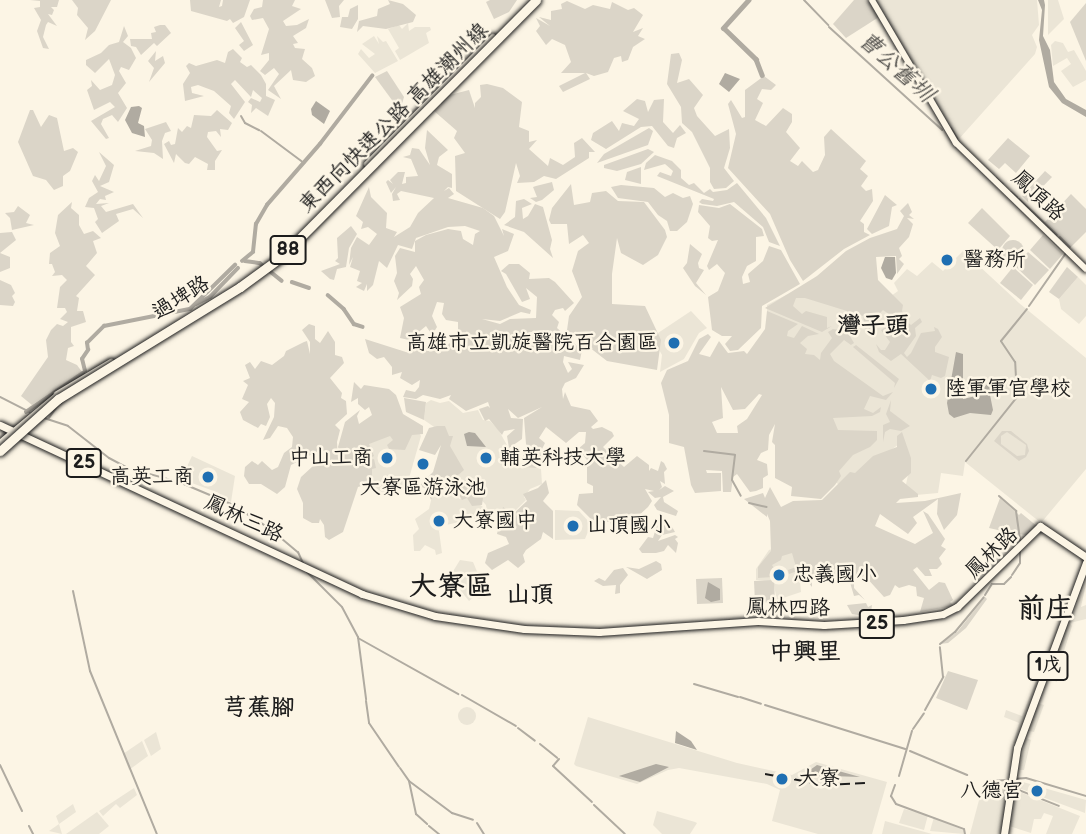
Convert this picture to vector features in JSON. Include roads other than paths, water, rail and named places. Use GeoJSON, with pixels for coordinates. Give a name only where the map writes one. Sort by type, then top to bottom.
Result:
{"type":"FeatureCollection","features":[{"type":"Feature","properties":{"kind":"highway","name":"東西向快速公路 高雄潮州線"},"geometry":{"type":"LineString","coordinates":[[0,449],[58,400],[240,287],[281,257],[535,0]]}},
{"type":"Feature","properties":{"kind":"highway","name":"東西向快速公路 高雄潮州線"},"geometry":{"type":"LineString","coordinates":[[0,449],[49,403],[239,285],[280,255],[535,0]]}},
{"type":"Feature","properties":{"kind":"highway"},"geometry":{"type":"LineString","coordinates":[[0,449],[14,433],[30,421],[143,347]]}},
{"type":"Feature","properties":{"kind":"highway"},"geometry":{"type":"LineString","coordinates":[[30,421],[65,390],[113,363]]}},
{"type":"Feature","properties":{"kind":"main road","name":"過埤路"},"geometry":{"type":"LineString","coordinates":[[30,421],[267,267],[535,0]]}},
{"type":"Feature","properties":{"kind":"main road","name":"鳳頂路"},"geometry":{"type":"LineString","coordinates":[[871,0],[957,143],[1086,269]]}},
{"type":"Feature","properties":{"kind":"main road","name":"過埤路"},"geometry":{"type":"LineString","coordinates":[[14,433],[55,395],[267,267]]}},
{"type":"Feature","properties":{"kind":"main road","name":"25"},"geometry":{"type":"LineString","coordinates":[[0,427],[14,433]]}},
{"type":"Feature","properties":{"kind":"main road","name":"鳳林三路"},"geometry":{"type":"LineString","coordinates":[[14,433],[381,600],[435,616],[489,625],[570,632],[647,630]]}},
{"type":"Feature","properties":{"kind":"main road","name":"鳳林路"},"geometry":{"type":"LineString","coordinates":[[965,602],[1041,527],[1086,560]]}},
{"type":"Feature","properties":{"kind":"main road","name":"1戊"},"geometry":{"type":"LineString","coordinates":[[1006,834],[1017,747],[1086,560]]}},
{"type":"Feature","properties":{"kind":"main road","name":"1戊"},"geometry":{"type":"LineString","coordinates":[[1014,779],[1021,746],[1086,572]]}},
{"type":"Feature","properties":{"kind":"main road","name":"鳳林四路"},"geometry":{"type":"LineString","coordinates":[[647,630],[758,621],[824,625],[887,622],[943,614],[965,602]]}},
{"type":"Feature","properties":{"kind":"waterway"},"geometry":{"type":"LineString","coordinates":[[749,0],[724,28],[756,59],[762,75]]}},
{"type":"Feature","properties":{"kind":"waterway"},"geometry":{"type":"LineString","coordinates":[[804,0],[828,25]]}},
{"type":"Feature","properties":{"kind":"waterway","name":"曹公舊圳"},"geometry":{"type":"LineString","coordinates":[[829,27],[942,130]]}},
{"type":"Feature","properties":{"kind":"waterway"},"geometry":{"type":"LineString","coordinates":[[242,261],[253,252],[256,224],[267,205],[320,144],[372,76]]}},
{"type":"Feature","properties":{"kind":"waterway"},"geometry":{"type":"LineString","coordinates":[[241,116],[245,123],[259,130]]}},
{"type":"Feature","properties":{"kind":"waterway","name":"曹公舊圳"},"geometry":{"type":"LineString","coordinates":[[951,128],[957,138]]}},
{"type":"Feature","properties":{"kind":"waterway"},"geometry":{"type":"LineString","coordinates":[[261,131],[304,163]]}},
{"type":"Feature","properties":{"kind":"waterway","name":"曹公舊圳"},"geometry":{"type":"LineString","coordinates":[[996,178],[1003,184]]}},
{"type":"Feature","properties":{"kind":"waterway","name":"曹公舊圳"},"geometry":{"type":"LineString","coordinates":[[1011,192],[1017,197]]}},
{"type":"Feature","properties":{"kind":"waterway","name":"曹公舊圳"},"geometry":{"type":"LineString","coordinates":[[1019,199],[1057,235]]}},
{"type":"Feature","properties":{"kind":"waterway","name":"曹公舊圳"},"geometry":{"type":"LineString","coordinates":[[1060,237],[1070,247]]}},
{"type":"Feature","properties":{"kind":"waterway","name":"曹公舊圳"},"geometry":{"type":"LineString","coordinates":[[1029,306],[1066,253]]}},
{"type":"Feature","properties":{"kind":"waterway"},"geometry":{"type":"LineString","coordinates":[[245,261],[260,263],[282,281]]}},
{"type":"Feature","properties":{"kind":"waterway"},"geometry":{"type":"LineString","coordinates":[[85,371],[82,359],[88,350],[87,343],[104,326],[190,309],[235,265]]}},
{"type":"Feature","properties":{"kind":"waterway"},"geometry":{"type":"LineString","coordinates":[[196,304],[210,297],[238,268]]}},
{"type":"Feature","properties":{"kind":"waterway"},"geometry":{"type":"LineString","coordinates":[[292,282],[309,288]]}},
{"type":"Feature","properties":{"kind":"waterway"},"geometry":{"type":"LineString","coordinates":[[328,295],[344,309],[354,324],[363,327]]}},
{"type":"Feature","properties":{"kind":"waterway","name":"曹公舊圳"},"geometry":{"type":"LineString","coordinates":[[966,461],[1017,397],[1015,362],[1001,341],[1027,309]]}},
{"type":"Feature","properties":{"kind":"waterway"},"geometry":{"type":"LineString","coordinates":[[26,412],[83,373]]}},
{"type":"Feature","properties":{"kind":"waterway"},"geometry":{"type":"LineString","coordinates":[[0,397],[29,412]]}},
{"type":"Feature","properties":{"kind":"waterway"},"geometry":{"type":"LineString","coordinates":[[49,418],[58,405]]}},
{"type":"Feature","properties":{"kind":"waterway"},"geometry":{"type":"LineString","coordinates":[[44,418],[68,426],[109,458],[126,467]]}},
{"type":"Feature","properties":{"kind":"waterway"},"geometry":{"type":"LineString","coordinates":[[704,451],[735,455],[732,480],[741,496]]}},
{"type":"Feature","properties":{"kind":"waterway"},"geometry":{"type":"LineString","coordinates":[[135,470],[175,481]]}},
{"type":"Feature","properties":{"kind":"waterway"},"geometry":{"type":"LineString","coordinates":[[179,482],[231,504],[269,528],[298,552],[303,563]]}},
{"type":"Feature","properties":{"kind":"waterway","name":"曹公舊圳"},"geometry":{"type":"LineString","coordinates":[[999,496],[1016,511],[1020,541]]}},
{"type":"Feature","properties":{"kind":"waterway"},"geometry":{"type":"LineString","coordinates":[[749,503],[767,507]]}},
{"type":"Feature","properties":{"kind":"waterway","name":"曹公舊圳"},"geometry":{"type":"LineString","coordinates":[[1012,575],[1020,563],[1020,550]]}},
{"type":"Feature","properties":{"kind":"waterway"},"geometry":{"type":"LineString","coordinates":[[307,572],[342,607],[358,637],[366,699]]}},
{"type":"Feature","properties":{"kind":"waterway","name":"曹公舊圳"},"geometry":{"type":"LineString","coordinates":[[985,595],[992,584],[1004,584],[1011,577]]}},
{"type":"Feature","properties":{"kind":"waterway"},"geometry":{"type":"LineString","coordinates":[[73,591],[90,671],[157,834]]}},
{"type":"Feature","properties":{"kind":"waterway","name":"曹公舊圳"},"geometry":{"type":"LineString","coordinates":[[940,644],[955,632],[984,597]]}},
{"type":"Feature","properties":{"kind":"waterway"},"geometry":{"type":"LineString","coordinates":[[358,638],[458,694]]}},
{"type":"Feature","properties":{"kind":"waterway","name":"曹公舊圳"},"geometry":{"type":"LineString","coordinates":[[925,710],[943,677],[940,647]]}},
{"type":"Feature","properties":{"kind":"waterway"},"geometry":{"type":"LineString","coordinates":[[694,684],[738,697]]}},
{"type":"Feature","properties":{"kind":"waterway"},"geometry":{"type":"LineString","coordinates":[[462,695],[516,726]]}},
{"type":"Feature","properties":{"kind":"waterway"},"geometry":{"type":"LineString","coordinates":[[740,697],[761,704]]}},
{"type":"Feature","properties":{"kind":"waterway"},"geometry":{"type":"LineString","coordinates":[[366,701],[369,723],[399,767]]}},
{"type":"Feature","properties":{"kind":"waterway"},"geometry":{"type":"LineString","coordinates":[[765,705],[905,749]]}},
{"type":"Feature","properties":{"kind":"waterway","name":"曹公舊圳"},"geometry":{"type":"LineString","coordinates":[[913,729],[924,713]]}},
{"type":"Feature","properties":{"kind":"waterway"},"geometry":{"type":"LineString","coordinates":[[518,728],[535,741]]}},
{"type":"Feature","properties":{"kind":"waterway","name":"曹公舊圳"},"geometry":{"type":"LineString","coordinates":[[899,776],[912,731]]}},
{"type":"Feature","properties":{"kind":"waterway"},"geometry":{"type":"LineString","coordinates":[[540,744],[557,758]]}},
{"type":"Feature","properties":{"kind":"waterway"},"geometry":{"type":"LineString","coordinates":[[910,751],[967,775]]}},
{"type":"Feature","properties":{"kind":"waterway"},"geometry":{"type":"LineString","coordinates":[[559,759],[553,766],[592,802]]}},
{"type":"Feature","properties":{"kind":"waterway"},"geometry":{"type":"LineString","coordinates":[[0,765],[22,811]]}},
{"type":"Feature","properties":{"kind":"waterway"},"geometry":{"type":"LineString","coordinates":[[400,768],[409,781],[416,814],[427,824]]}},
{"type":"Feature","properties":{"kind":"waterway"},"geometry":{"type":"LineString","coordinates":[[1013,779],[1026,778],[1086,796]]}},
{"type":"Feature","properties":{"kind":"waterway"},"geometry":{"type":"LineString","coordinates":[[988,781],[1008,780]]}},
{"type":"Feature","properties":{"kind":"waterway"},"geometry":{"type":"LineString","coordinates":[[409,781],[452,813],[473,820]]}},
{"type":"Feature","properties":{"kind":"waterway","name":"曹公舊圳"},"geometry":{"type":"LineString","coordinates":[[895,785],[891,796],[896,804],[964,829],[965,834]]}},
{"type":"Feature","properties":{"kind":"waterway"},"geometry":{"type":"LineString","coordinates":[[1016,789],[1059,806]]}},
{"type":"Feature","properties":{"kind":"waterway"},"geometry":{"type":"LineString","coordinates":[[594,805],[625,834]]}},
{"type":"Feature","properties":{"kind":"waterway"},"geometry":{"type":"LineString","coordinates":[[477,823],[484,834]]}},
{"type":"Feature","properties":{"kind":"waterway"},"geometry":{"type":"LineString","coordinates":[[29,826],[33,834]]}},
{"type":"Feature","properties":{"kind":"waterway"},"geometry":{"type":"LineString","coordinates":[[429,826],[439,834]]}},
{"type":"Feature","properties":{"kind":"railway"},"geometry":{"type":"LineString","coordinates":[[765,774],[825,785],[865,783]]}},
{"type":"Feature","properties":{"kind":"place","name":"醫務所"},"geometry":{"type":"Point","coordinates":[947,260]}},
{"type":"Feature","properties":{"kind":"place","name":"高雄市立凱旋醫院百合園區"},"geometry":{"type":"Point","coordinates":[674,343]}},
{"type":"Feature","properties":{"kind":"place","name":"陸軍軍官學校"},"geometry":{"type":"Point","coordinates":[931,389]}},
{"type":"Feature","properties":{"kind":"place","name":"中山工商"},"geometry":{"type":"Point","coordinates":[387,458]}},
{"type":"Feature","properties":{"kind":"place","name":"輔英科技大學"},"geometry":{"type":"Point","coordinates":[486,458]}},
{"type":"Feature","properties":{"kind":"place","name":"大寮區游泳池"},"geometry":{"type":"Point","coordinates":[423,464]}},
{"type":"Feature","properties":{"kind":"place","name":"高英工商"},"geometry":{"type":"Point","coordinates":[208,477]}},
{"type":"Feature","properties":{"kind":"place","name":"大寮國中"},"geometry":{"type":"Point","coordinates":[439,521]}},
{"type":"Feature","properties":{"kind":"place","name":"山頂國小"},"geometry":{"type":"Point","coordinates":[573,526]}},
{"type":"Feature","properties":{"kind":"place","name":"忠義國小"},"geometry":{"type":"Point","coordinates":[779,575]}},
{"type":"Feature","properties":{"kind":"place","name":"大寮"},"geometry":{"type":"Point","coordinates":[782,779]}},
{"type":"Feature","properties":{"kind":"place","name":"八德宮"},"geometry":{"type":"Point","coordinates":[1037,791]}},
{"type":"Feature","properties":{"kind":"district","name":"灣子頭"},"geometry":{"type":"Point","coordinates":[873,326]}},
{"type":"Feature","properties":{"kind":"district","name":"大寮區"},"geometry":{"type":"Point","coordinates":[451,587]}},
{"type":"Feature","properties":{"kind":"district","name":"山頂"},"geometry":{"type":"Point","coordinates":[530,595]}},
{"type":"Feature","properties":{"kind":"district","name":"前庄"},"geometry":{"type":"Point","coordinates":[1045,609]}},
{"type":"Feature","properties":{"kind":"district","name":"中興里"},"geometry":{"type":"Point","coordinates":[805,652]}},
{"type":"Feature","properties":{"kind":"district","name":"芎蕉腳"},"geometry":{"type":"Point","coordinates":[259,708]}}]}
